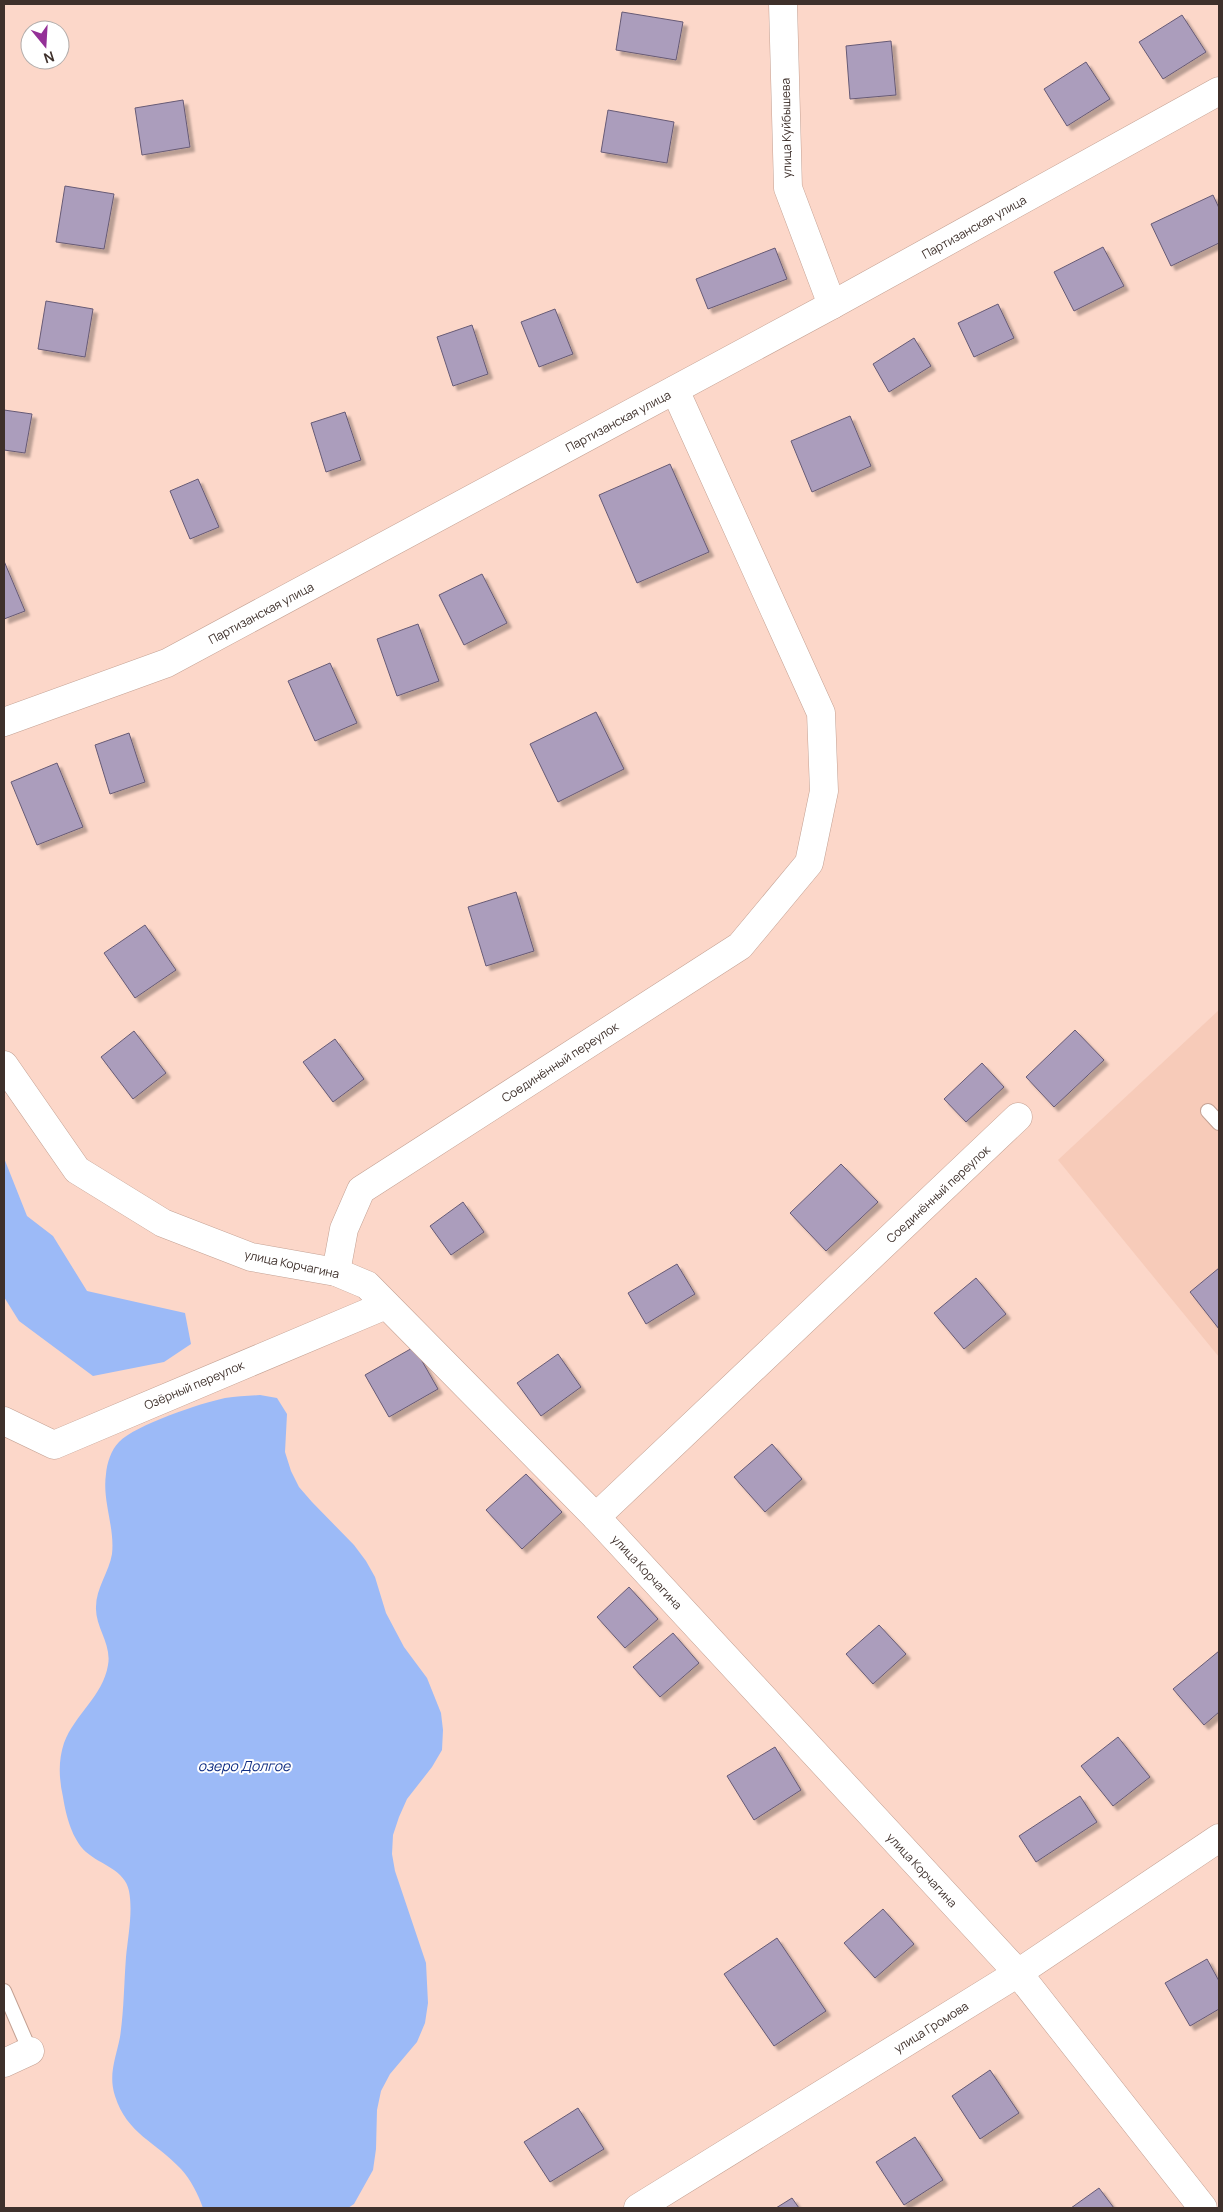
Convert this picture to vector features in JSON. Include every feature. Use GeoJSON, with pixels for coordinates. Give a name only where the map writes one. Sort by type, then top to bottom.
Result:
{"type":"FeatureCollection","features":[{"type":"Feature","properties":{"kind":"street","name":"улица Куйбышева"},"geometry":{"type":"LineString","coordinates":[[783,4],[788,188],[832,305]]}},
{"type":"Feature","properties":{"kind":"street","name":"Партизанская улица"},"geometry":{"type":"LineString","coordinates":[[4,722],[168,663],[832,305],[1219,91]]}},
{"type":"Feature","properties":{"kind":"street","name":"Соединённый переулок"},"geometry":{"type":"LineString","coordinates":[[336,1272],[344,1229],[361,1190],[740,946],[810,863],[824,791],[821,713],[675,390]]}},
{"type":"Feature","properties":{"kind":"street","name":"улица Корчагина"},"geometry":{"type":"LineString","coordinates":[[4,1065],[77,1170],[172,1227],[251,1257],[336,1272],[367,1285],[596,1517],[1018,1973],[1204,2208]]}},
{"type":"Feature","properties":{"kind":"street","name":"Соединённый переулок"},"geometry":{"type":"LineString","coordinates":[[596,1517],[1018,1118]]}},
{"type":"Feature","properties":{"kind":"street","name":"Озёрный переулок"},"geometry":{"type":"LineString","coordinates":[[4,1421],[54,1445],[386,1304]]}},
{"type":"Feature","properties":{"kind":"street","name":"улица Громова"},"geometry":{"type":"LineString","coordinates":[[638,2208],[1018,1973],[1219,1838]]}},
{"type":"Feature","properties":{"kind":"street"},"geometry":{"type":"LineString","coordinates":[[4,2063],[30,2051]]}},
{"type":"Feature","properties":{"kind":"lane"},"geometry":{"type":"LineString","coordinates":[[1208,1111],[1219,1123]]}},
{"type":"Feature","properties":{"kind":"lane"},"geometry":{"type":"LineString","coordinates":[[4,1991],[30,2051]]}},
{"type":"Feature","properties":{"kind":"shaded area"},"geometry":{"type":"Polygon","coordinates":[[[1219,1010],[1219,1357],[1058,1160],[1219,1010]]]}},
{"type":"Feature","properties":{"kind":"water"},"geometry":{"type":"Polygon","coordinates":[[[4,1158],[27,1216],[53,1236],[87,1291],[185,1313],[191,1344],[164,1362],[93,1376],[19,1321],[4,1297],[4,1158]]]}},
{"type":"Feature","properties":{"kind":"water","name":"озеро Долгое"},"geometry":{"type":"Polygon","coordinates":[[[260,1395],[277,1398],[287,1414],[285,1452],[291,1471],[299,1487],[354,1545],[366,1561],[375,1577],[386,1613],[404,1647],[427,1678],[441,1713],[443,1730],[442,1750],[432,1767],[407,1799],[393,1835],[392,1854],[395,1871],[426,1963],[428,2003],[425,2023],[417,2042],[390,2074],[381,2091],[377,2110],[376,2149],[373,2170],[354,2204],[348,2208],[203,2208],[194,2187],[181,2169],[143,2137],[127,2120],[115,2096],[112,2080],[122,2017],[130,1916],[129,1891],[127,1884],[118,1873],[92,1857],[77,1841],[68,1819],[61,1784],[60,1763],[64,1743],[75,1723],[101,1686],[108,1665],[108,1650],[98,1622],[96,1607],[98,1593],[112,1554],[112,1534],[105,1484],[107,1465],[116,1445],[127,1435],[169,1416],[225,1398],[260,1395]]]}},
{"type":"Feature","properties":{"kind":"building"},"geometry":{"type":"Polygon","coordinates":[[[622,12],[683,22],[676,60],[616,50],[622,12]]]}},
{"type":"Feature","properties":{"kind":"building"},"geometry":{"type":"Polygon","coordinates":[[[1182,15],[1206,52],[1163,79],[1139,42],[1182,15]]]}},
{"type":"Feature","properties":{"kind":"building"},"geometry":{"type":"Polygon","coordinates":[[[891,41],[896,95],[850,99],[846,46],[891,41]]]}},
{"type":"Feature","properties":{"kind":"building"},"geometry":{"type":"Polygon","coordinates":[[[1086,62],[1110,99],[1067,126],[1044,89],[1086,62]]]}},
{"type":"Feature","properties":{"kind":"building"},"geometry":{"type":"Polygon","coordinates":[[[183,100],[190,147],[142,155],[135,108],[183,100]]]}},
{"type":"Feature","properties":{"kind":"building"},"geometry":{"type":"Polygon","coordinates":[[[608,110],[674,122],[667,163],[601,152],[608,110]]]}},
{"type":"Feature","properties":{"kind":"building"},"geometry":{"type":"Polygon","coordinates":[[[65,186],[114,194],[104,249],[56,242],[65,186]]]}},
{"type":"Feature","properties":{"kind":"building"},"geometry":{"type":"Polygon","coordinates":[[[1213,195],[1219,208],[1219,243],[1171,266],[1151,224],[1213,195]]]}},
{"type":"Feature","properties":{"kind":"building"},"geometry":{"type":"Polygon","coordinates":[[[1103,247],[1124,286],[1074,311],[1054,272],[1103,247]]]}},
{"type":"Feature","properties":{"kind":"building"},"geometry":{"type":"Polygon","coordinates":[[[775,248],[787,279],[708,309],[696,279],[775,248]]]}},
{"type":"Feature","properties":{"kind":"building"},"geometry":{"type":"Polygon","coordinates":[[[46,301],[93,309],[85,357],[38,349],[46,301]]]}},
{"type":"Feature","properties":{"kind":"building"},"geometry":{"type":"Polygon","coordinates":[[[998,304],[1014,338],[974,357],[958,323],[998,304]]]}},
{"type":"Feature","properties":{"kind":"building"},"geometry":{"type":"Polygon","coordinates":[[[555,309],[573,354],[539,367],[521,322],[555,309]]]}},
{"type":"Feature","properties":{"kind":"building"},"geometry":{"type":"Polygon","coordinates":[[[472,325],[488,374],[453,386],[437,337],[472,325]]]}},
{"type":"Feature","properties":{"kind":"building"},"geometry":{"type":"Polygon","coordinates":[[[914,338],[931,366],[889,392],[873,364],[914,338]]]}},
{"type":"Feature","properties":{"kind":"building"},"geometry":{"type":"Polygon","coordinates":[[[4,410],[32,414],[25,453],[4,450],[4,410]]]}},
{"type":"Feature","properties":{"kind":"building"},"geometry":{"type":"Polygon","coordinates":[[[345,412],[361,460],[326,472],[311,423],[345,412]]]}},
{"type":"Feature","properties":{"kind":"building"},"geometry":{"type":"Polygon","coordinates":[[[850,416],[871,466],[812,492],[791,441],[850,416]]]}},
{"type":"Feature","properties":{"kind":"building"},"geometry":{"type":"Polygon","coordinates":[[[670,464],[709,552],[637,583],[599,495],[670,464]]]}},
{"type":"Feature","properties":{"kind":"building"},"geometry":{"type":"Polygon","coordinates":[[[198,479],[219,527],[190,539],[170,491],[198,479]]]}},
{"type":"Feature","properties":{"kind":"building"},"geometry":{"type":"Polygon","coordinates":[[[4,561],[25,611],[4,619],[4,561]]]}},
{"type":"Feature","properties":{"kind":"building"},"geometry":{"type":"Polygon","coordinates":[[[482,574],[507,623],[464,645],[439,595],[482,574]]]}},
{"type":"Feature","properties":{"kind":"building"},"geometry":{"type":"Polygon","coordinates":[[[418,624],[439,681],[397,696],[377,639],[418,624]]]}},
{"type":"Feature","properties":{"kind":"building"},"geometry":{"type":"Polygon","coordinates":[[[330,663],[357,723],[315,741],[288,681],[330,663]]]}},
{"type":"Feature","properties":{"kind":"building"},"geometry":{"type":"Polygon","coordinates":[[[596,712],[624,769],[558,802],[530,744],[596,712]]]}},
{"type":"Feature","properties":{"kind":"building"},"geometry":{"type":"Polygon","coordinates":[[[129,733],[145,782],[110,794],[95,745],[129,733]]]}},
{"type":"Feature","properties":{"kind":"building"},"geometry":{"type":"Polygon","coordinates":[[[57,763],[83,827],[37,845],[11,782],[57,763]]]}},
{"type":"Feature","properties":{"kind":"building"},"geometry":{"type":"Polygon","coordinates":[[[516,892],[534,951],[486,966],[468,907],[516,892]]]}},
{"type":"Feature","properties":{"kind":"building"},"geometry":{"type":"Polygon","coordinates":[[[145,925],[176,970],[135,998],[104,953],[145,925]]]}},
{"type":"Feature","properties":{"kind":"building"},"geometry":{"type":"Polygon","coordinates":[[[1075,1030],[1104,1060],[1054,1107],[1026,1077],[1075,1030]]]}},
{"type":"Feature","properties":{"kind":"building"},"geometry":{"type":"Polygon","coordinates":[[[134,1031],[166,1073],[133,1099],[101,1057],[134,1031]]]}},
{"type":"Feature","properties":{"kind":"building"},"geometry":{"type":"Polygon","coordinates":[[[335,1039],[364,1079],[333,1102],[303,1062],[335,1039]]]}},
{"type":"Feature","properties":{"kind":"building"},"geometry":{"type":"Polygon","coordinates":[[[982,1063],[1004,1087],[966,1122],[944,1099],[982,1063]]]}},
{"type":"Feature","properties":{"kind":"building"},"geometry":{"type":"Polygon","coordinates":[[[841,1164],[878,1202],[826,1251],[790,1213],[841,1164]]]}},
{"type":"Feature","properties":{"kind":"building"},"geometry":{"type":"Polygon","coordinates":[[[463,1202],[484,1232],[451,1255],[430,1226],[463,1202]]]}},
{"type":"Feature","properties":{"kind":"building"},"geometry":{"type":"Polygon","coordinates":[[[677,1264],[695,1294],[646,1324],[628,1293],[677,1264]]]}},
{"type":"Feature","properties":{"kind":"building"},"geometry":{"type":"Polygon","coordinates":[[[1219,1268],[1219,1329],[1190,1292],[1219,1268]]]}},
{"type":"Feature","properties":{"kind":"building"},"geometry":{"type":"Polygon","coordinates":[[[976,1278],[1006,1314],[964,1349],[934,1313],[976,1278]]]}},
{"type":"Feature","properties":{"kind":"building"},"geometry":{"type":"Polygon","coordinates":[[[414,1347],[438,1389],[389,1417],[365,1375],[414,1347]]]}},
{"type":"Feature","properties":{"kind":"building"},"geometry":{"type":"Polygon","coordinates":[[[558,1354],[581,1387],[541,1416],[517,1383],[558,1354]]]}},
{"type":"Feature","properties":{"kind":"building"},"geometry":{"type":"Polygon","coordinates":[[[772,1444],[802,1479],[765,1512],[734,1477],[772,1444]]]}},
{"type":"Feature","properties":{"kind":"building"},"geometry":{"type":"Polygon","coordinates":[[[526,1474],[562,1512],[522,1549],[486,1510],[526,1474]]]}},
{"type":"Feature","properties":{"kind":"building"},"geometry":{"type":"Polygon","coordinates":[[[629,1587],[658,1619],[625,1648],[597,1617],[629,1587]]]}},
{"type":"Feature","properties":{"kind":"building"},"geometry":{"type":"Polygon","coordinates":[[[879,1625],[906,1654],[873,1684],[846,1654],[879,1625]]]}},
{"type":"Feature","properties":{"kind":"building"},"geometry":{"type":"Polygon","coordinates":[[[673,1633],[699,1663],[660,1697],[633,1667],[673,1633]]]}},
{"type":"Feature","properties":{"kind":"building"},"geometry":{"type":"Polygon","coordinates":[[[1219,1651],[1219,1712],[1204,1725],[1173,1689],[1219,1651]]]}},
{"type":"Feature","properties":{"kind":"building"},"geometry":{"type":"Polygon","coordinates":[[[1118,1737],[1150,1777],[1113,1806],[1081,1766],[1118,1737]]]}},
{"type":"Feature","properties":{"kind":"building"},"geometry":{"type":"Polygon","coordinates":[[[775,1747],[801,1790],[754,1820],[727,1776],[775,1747]]]}},
{"type":"Feature","properties":{"kind":"building"},"geometry":{"type":"Polygon","coordinates":[[[1080,1796],[1097,1822],[1036,1862],[1019,1836],[1080,1796]]]}},
{"type":"Feature","properties":{"kind":"building"},"geometry":{"type":"Polygon","coordinates":[[[883,1909],[914,1944],[875,1978],[844,1943],[883,1909]]]}},
{"type":"Feature","properties":{"kind":"building"},"geometry":{"type":"Polygon","coordinates":[[[777,1938],[826,2011],[774,2046],[724,1974],[777,1938]]]}},
{"type":"Feature","properties":{"kind":"building"},"geometry":{"type":"Polygon","coordinates":[[[1207,1959],[1219,1981],[1219,2009],[1190,2026],[1165,1983],[1207,1959]]]}},
{"type":"Feature","properties":{"kind":"building"},"geometry":{"type":"Polygon","coordinates":[[[990,2070],[1019,2113],[980,2139],[952,2096],[990,2070]]]}},
{"type":"Feature","properties":{"kind":"building"},"geometry":{"type":"Polygon","coordinates":[[[578,2108],[604,2149],[550,2182],[524,2142],[578,2108]]]}},
{"type":"Feature","properties":{"kind":"building"},"geometry":{"type":"Polygon","coordinates":[[[915,2137],[943,2180],[904,2205],[876,2162],[915,2137]]]}},
{"type":"Feature","properties":{"kind":"building"},"geometry":{"type":"Polygon","coordinates":[[[1099,2188],[1114,2208],[1071,2208],[1099,2188]]]}},
{"type":"Feature","properties":{"kind":"building"},"geometry":{"type":"Polygon","coordinates":[[[792,2198],[799,2208],[776,2208],[792,2198]]]}}]}
